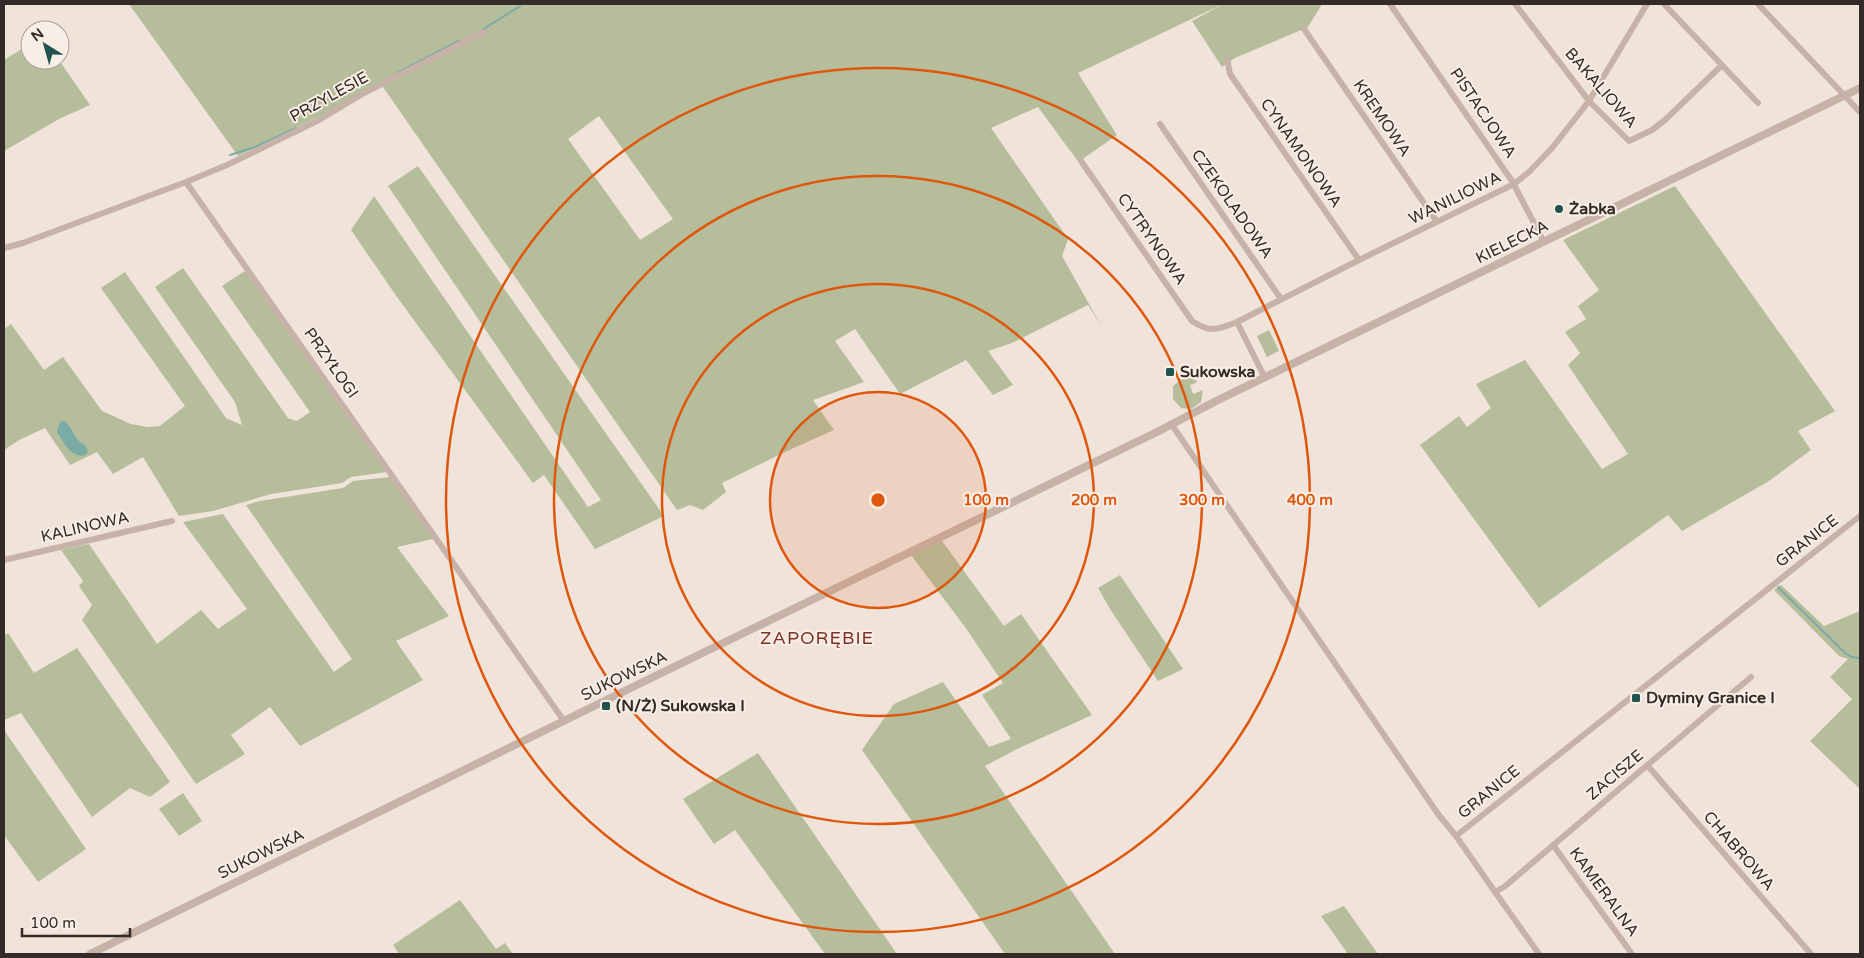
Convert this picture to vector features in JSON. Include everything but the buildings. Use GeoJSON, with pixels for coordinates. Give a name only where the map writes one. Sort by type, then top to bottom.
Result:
{"type":"FeatureCollection","features":[{"type":"Feature","properties":{"kind":"street","name":"PISTACJOWA"},"geometry":{"type":"LineString","coordinates":[[1390,4],[1492,149],[1514,184],[1544,242]]}},
{"type":"Feature","properties":{"kind":"street","name":"BAKALIOWA"},"geometry":{"type":"LineString","coordinates":[[1515,4],[1589,100],[1628,141],[1652,130],[1665,120],[1722,65]]}},
{"type":"Feature","properties":{"kind":"street","name":"WANILIOWA"},"geometry":{"type":"LineString","coordinates":[[1203,328],[1219,329],[1237,322],[1514,184],[1529,172],[1552,148],[1589,100],[1647,4]]}},
{"type":"Feature","properties":{"kind":"street"},"geometry":{"type":"LineString","coordinates":[[1664,4],[1758,103]]}},
{"type":"Feature","properties":{"kind":"street"},"geometry":{"type":"LineString","coordinates":[[1758,4],[1860,112]]}},
{"type":"Feature","properties":{"kind":"street","name":"KREMOWA"},"geometry":{"type":"LineString","coordinates":[[1304,29],[1436,222]]}},
{"type":"Feature","properties":{"kind":"street","name":"PRZYLESIE"},"geometry":{"type":"LineString","coordinates":[[186,182],[319,120],[364,93],[484,32]]}},
{"type":"Feature","properties":{"kind":"street","name":"CYNAMONOWA"},"geometry":{"type":"LineString","coordinates":[[1227,58],[1230,74],[1359,260]]}},
{"type":"Feature","properties":{"kind":"street","name":"KIELECKA"},"geometry":{"type":"LineString","coordinates":[[1172,425],[1860,88]]}},
{"type":"Feature","properties":{"kind":"street","name":"CZEKOLADOWA"},"geometry":{"type":"LineString","coordinates":[[1160,124],[1281,299]]}},
{"type":"Feature","properties":{"kind":"street","name":"CYTRYNOWA"},"geometry":{"type":"LineString","coordinates":[[1081,162],[1192,321],[1203,328]]}},
{"type":"Feature","properties":{"kind":"street"},"geometry":{"type":"LineString","coordinates":[[4,248],[23,243],[186,182]]}},
{"type":"Feature","properties":{"kind":"street","name":"PRZYŁOGI"},"geometry":{"type":"LineString","coordinates":[[186,182],[564,720]]}},
{"type":"Feature","properties":{"kind":"street"},"geometry":{"type":"LineString","coordinates":[[1237,322],[1265,378]]}},
{"type":"Feature","properties":{"kind":"street","name":"SUKOWSKA"},"geometry":{"type":"LineString","coordinates":[[90,954],[564,720],[1172,425]]}},
{"type":"Feature","properties":{"kind":"street","name":"GRANICE"},"geometry":{"type":"LineString","coordinates":[[1172,425],[1438,814],[1456,836],[1860,516]]}},
{"type":"Feature","properties":{"kind":"street","name":"KALINOWA"},"geometry":{"type":"LineString","coordinates":[[4,560],[172,521]]}},
{"type":"Feature","properties":{"kind":"street","name":"ZACISZE"},"geometry":{"type":"LineString","coordinates":[[1496,892],[1751,677]]}},
{"type":"Feature","properties":{"kind":"street","name":"CHABROWA"},"geometry":{"type":"LineString","coordinates":[[1647,766],[1811,954]]}},
{"type":"Feature","properties":{"kind":"street"},"geometry":{"type":"LineString","coordinates":[[1456,836],[1539,954]]}},
{"type":"Feature","properties":{"kind":"street","name":"KAMERALNA"},"geometry":{"type":"LineString","coordinates":[[1553,845],[1632,954]]}},
{"type":"Feature","properties":{"kind":"green space"},"geometry":{"type":"Polygon","coordinates":[[[129,4],[1223,4],[1078,73],[1117,135],[1084,158],[1077,160],[1038,107],[991,128],[1068,239],[1062,256],[1102,327],[1088,305],[1012,343],[988,351],[1013,385],[993,395],[966,360],[900,394],[855,329],[835,341],[864,382],[813,400],[834,430],[722,483],[726,492],[703,510],[690,505],[677,510],[383,87],[382,82],[318,117],[238,156],[129,4]],[[599,116],[568,139],[640,240],[673,219],[599,116]]]}},
{"type":"Feature","properties":{"kind":"green space"},"geometry":{"type":"Polygon","coordinates":[[[1223,4],[1322,4],[1308,27],[1235,58],[1222,67],[1192,21],[1223,4]]]}},
{"type":"Feature","properties":{"kind":"green space"},"geometry":{"type":"Polygon","coordinates":[[[20,50],[20,70],[66,70],[90,105],[59,119],[4,151],[4,60],[20,50]]]}},
{"type":"Feature","properties":{"kind":"green space"},"geometry":{"type":"Polygon","coordinates":[[[418,166],[664,516],[595,549],[544,475],[533,483],[397,297],[351,230],[374,196],[588,507],[601,500],[388,186],[418,166]]]}},
{"type":"Feature","properties":{"kind":"green space"},"geometry":{"type":"Polygon","coordinates":[[[1675,186],[1835,411],[1798,431],[1811,450],[1769,481],[1682,531],[1668,515],[1539,608],[1420,445],[1459,416],[1467,427],[1491,408],[1476,384],[1525,360],[1602,469],[1628,454],[1568,365],[1580,353],[1565,332],[1586,319],[1578,306],[1599,290],[1563,240],[1675,186]]]}},
{"type":"Feature","properties":{"kind":"green space"},"geometry":{"type":"Polygon","coordinates":[[[183,268],[288,418],[297,421],[310,412],[222,286],[245,271],[387,472],[351,477],[342,483],[271,494],[213,511],[179,516],[143,457],[113,474],[97,452],[70,465],[45,428],[19,440],[4,450],[4,329],[11,324],[44,370],[63,357],[102,411],[131,424],[147,427],[160,426],[185,406],[101,288],[125,272],[226,418],[242,425],[235,402],[155,287],[183,268]]]}},
{"type":"Feature","properties":{"kind":"green space"},"geometry":{"type":"Polygon","coordinates":[[[1269,330],[1279,351],[1267,357],[1257,336],[1269,330]]]}},
{"type":"Feature","properties":{"kind":"green space"},"geometry":{"type":"Polygon","coordinates":[[[1183,378],[1192,378],[1198,382],[1190,385],[1193,394],[1203,390],[1201,402],[1191,409],[1181,408],[1173,399],[1173,386],[1183,378]]]}},
{"type":"Feature","properties":{"kind":"green space"},"geometry":{"type":"Polygon","coordinates":[[[390,477],[433,539],[397,547],[449,616],[396,641],[423,680],[300,746],[270,707],[231,735],[245,754],[196,784],[82,620],[92,605],[79,586],[83,581],[61,550],[89,544],[157,644],[201,610],[218,629],[247,609],[183,522],[223,514],[334,672],[352,659],[246,505],[260,501],[343,488],[353,481],[390,477]]]}},
{"type":"Feature","properties":{"kind":"green space"},"geometry":{"type":"Polygon","coordinates":[[[942,541],[1004,626],[1021,614],[1092,715],[1017,749],[985,766],[1115,954],[1005,954],[862,750],[894,704],[943,682],[989,747],[1011,739],[982,695],[1003,683],[965,627],[911,555],[942,541]]]}},
{"type":"Feature","properties":{"kind":"green space"},"geometry":{"type":"Polygon","coordinates":[[[1120,575],[1183,669],[1158,681],[1098,588],[1120,575]]]}},
{"type":"Feature","properties":{"kind":"green space"},"geometry":{"type":"Polygon","coordinates":[[[1781,585],[1824,626],[1860,611],[1860,789],[1810,741],[1852,699],[1830,677],[1848,659],[1839,656],[1774,590],[1781,585]]]}},
{"type":"Feature","properties":{"kind":"green space"},"geometry":{"type":"Polygon","coordinates":[[[8,633],[34,673],[77,648],[170,782],[150,797],[130,788],[92,817],[21,713],[4,720],[4,636],[8,633]]]}},
{"type":"Feature","properties":{"kind":"green space"},"geometry":{"type":"Polygon","coordinates":[[[4,730],[86,849],[38,882],[4,835],[4,730]]]}},
{"type":"Feature","properties":{"kind":"green space"},"geometry":{"type":"Polygon","coordinates":[[[758,753],[897,954],[825,954],[735,830],[714,844],[683,799],[758,753]]]}},
{"type":"Feature","properties":{"kind":"green space"},"geometry":{"type":"Polygon","coordinates":[[[183,793],[202,821],[179,836],[159,809],[183,793]]]}},
{"type":"Feature","properties":{"kind":"green space"},"geometry":{"type":"Polygon","coordinates":[[[460,900],[496,949],[505,943],[513,954],[399,954],[393,945],[460,900]]]}},
{"type":"Feature","properties":{"kind":"green space"},"geometry":{"type":"Polygon","coordinates":[[[1344,906],[1378,954],[1348,954],[1321,916],[1344,906]]]}},
{"type":"Feature","properties":{"kind":"water"},"geometry":{"type":"Polygon","coordinates":[[[64,421],[77,439],[86,447],[88,452],[85,455],[72,452],[58,434],[60,422],[64,421]]]}},
{"type":"Feature","properties":{"kind":"waterway"},"geometry":{"type":"LineString","coordinates":[[482,30],[520,6]]}},
{"type":"Feature","properties":{"kind":"waterway"},"geometry":{"type":"LineString","coordinates":[[397,73],[459,41]]}},
{"type":"Feature","properties":{"kind":"waterway"},"geometry":{"type":"LineString","coordinates":[[230,155],[255,147],[296,128]]}},
{"type":"Feature","properties":{"kind":"waterway"},"geometry":{"type":"LineString","coordinates":[[1778,587],[1845,653],[1852,657],[1860,658]]}},
{"type":"Feature","properties":{"kind":"place","name":"Żabka"},"geometry":{"type":"Point","coordinates":[1559,209]}},
{"type":"Feature","properties":{"kind":"place","name":"Sukowska"},"geometry":{"type":"Point","coordinates":[1170,372]}},
{"type":"Feature","properties":{"kind":"place","name":"Dyminy Granice I"},"geometry":{"type":"Point","coordinates":[1636,698]}},
{"type":"Feature","properties":{"kind":"place","name":"(N/Ż) Sukowska I"},"geometry":{"type":"Point","coordinates":[606,706]}},
{"type":"Feature","properties":{"kind":"district","name":"ZAPORĘBIE"},"geometry":{"type":"Point","coordinates":[817,638]}}]}
